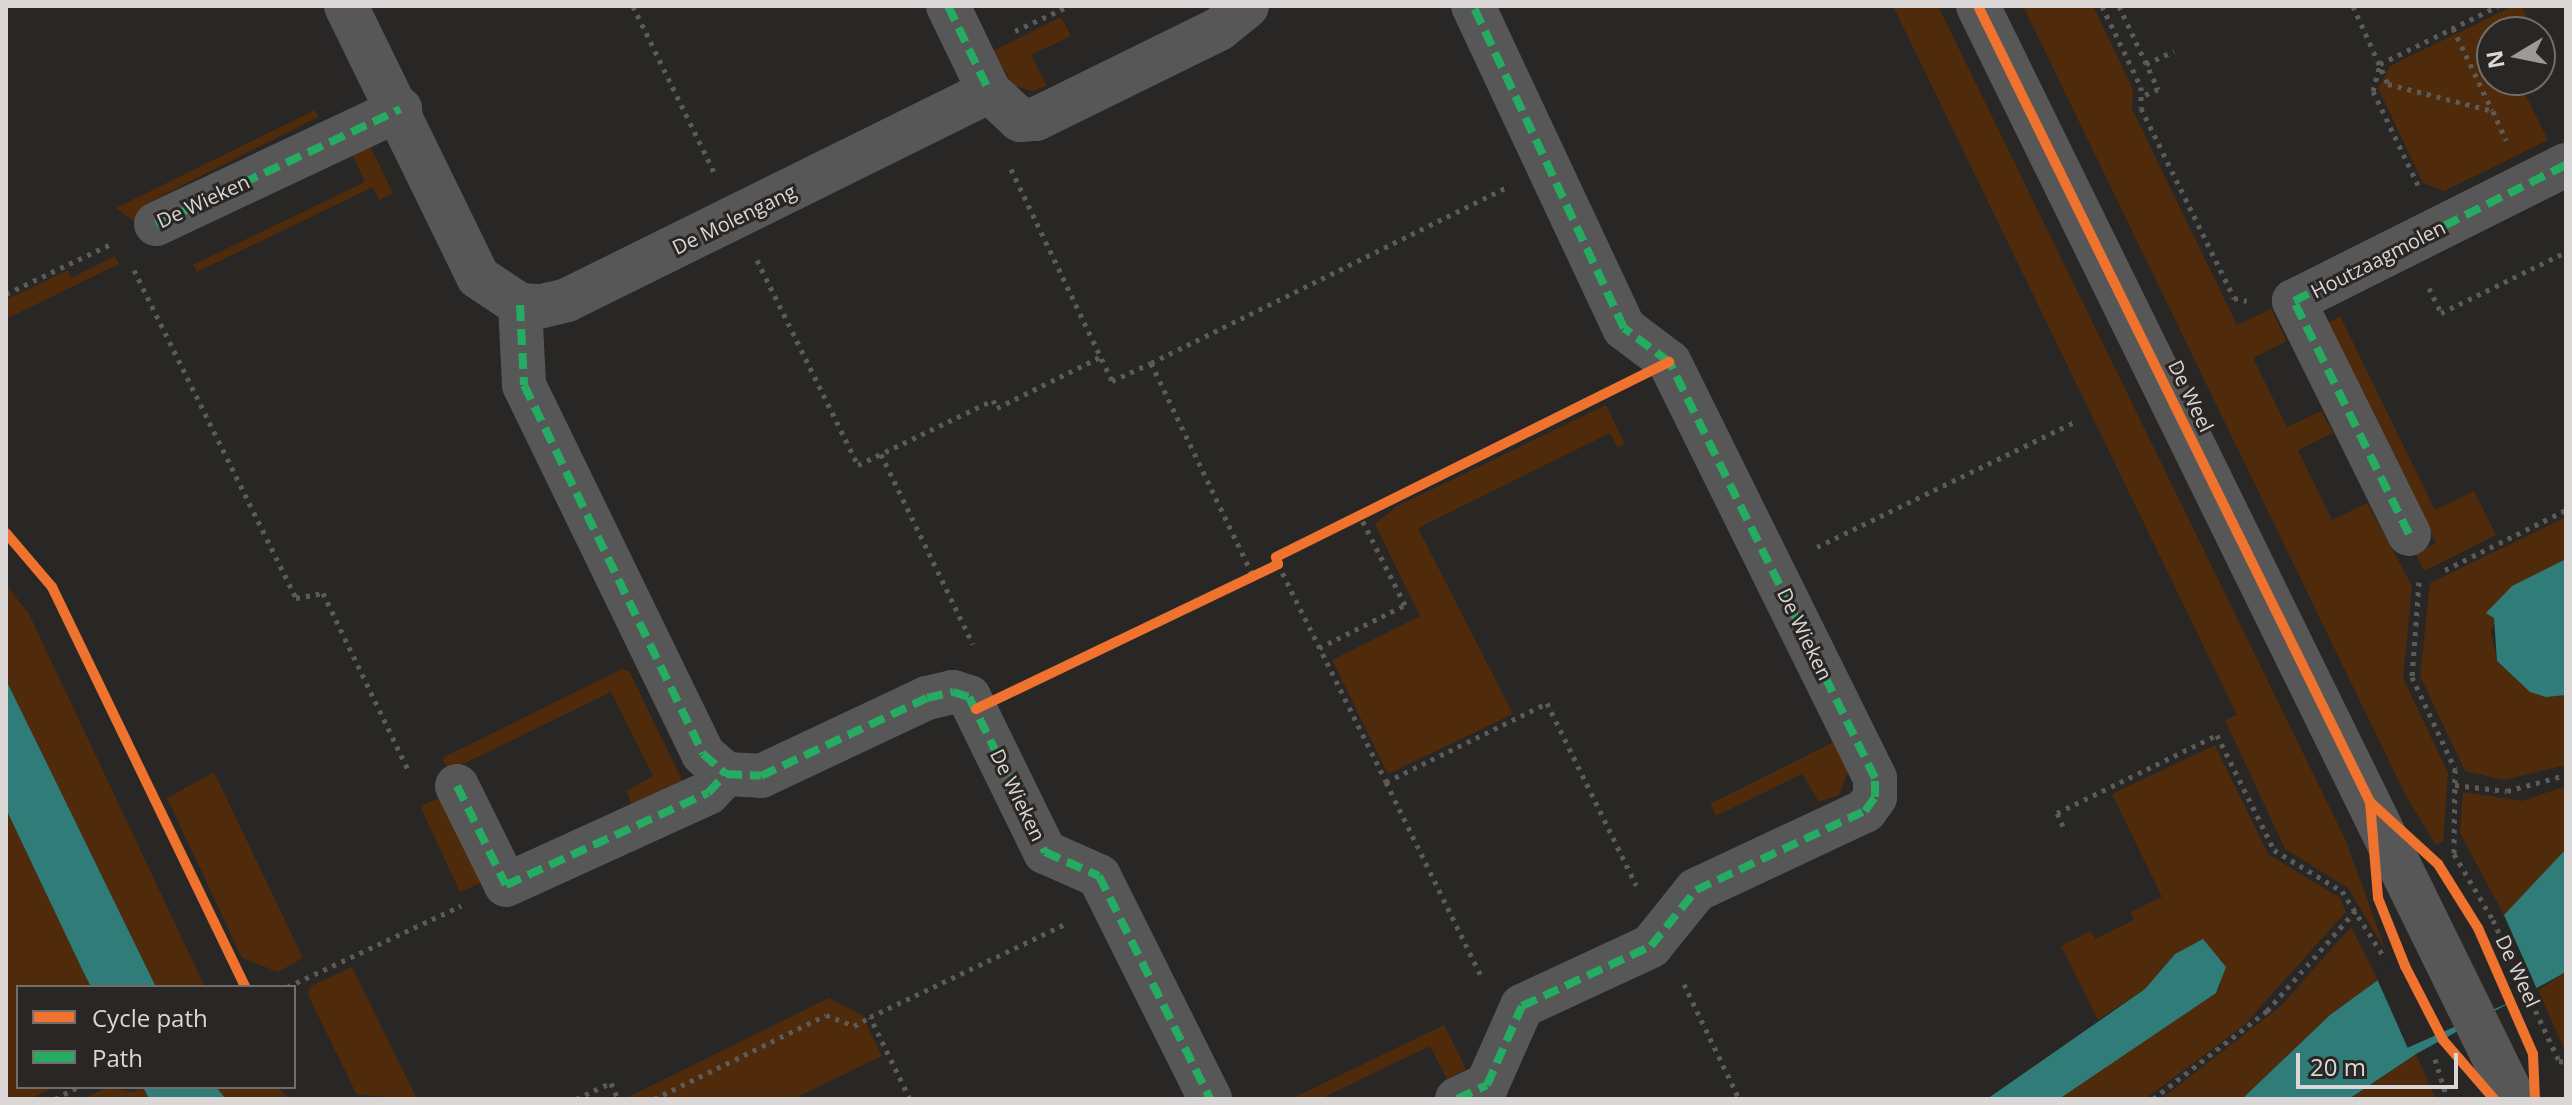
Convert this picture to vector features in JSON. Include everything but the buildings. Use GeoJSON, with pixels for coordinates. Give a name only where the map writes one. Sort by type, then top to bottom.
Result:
{"type":"FeatureCollection","features":[{"type":"Feature","properties":{"kind":"street"},"geometry":{"type":"LineString","coordinates":[[346,6],[400,109],[478,277],[520,305],[524,385],[703,754],[726,774],[761,776],[927,698],[953,692],[988,704]]}},
{"type":"Feature","properties":{"kind":"street"},"geometry":{"type":"LineString","coordinates":[[948,6],[971,52],[1004,106]]}},
{"type":"Feature","properties":{"kind":"street","name":"De Molengang"},"geometry":{"type":"LineString","coordinates":[[520,305],[567,300],[737,218],[1004,106],[1036,119],[1219,29],[1247,6]]}},
{"type":"Feature","properties":{"kind":"street","name":"De Wieken"},"geometry":{"type":"LineString","coordinates":[[1457,1099],[1487,1085],[1522,1006],[1651,946],[1696,890],[1865,811],[1875,797],[1875,778],[1669,362],[1624,328],[1473,6]]}},
{"type":"Feature","properties":{"kind":"street","name":"De Weel"},"geometry":{"type":"LineString","coordinates":[[1978,6],[2441,947],[2497,1013],[2514,1099]]}},
{"type":"Feature","properties":{"kind":"street","name":"De Wieken"},"geometry":{"type":"LineString","coordinates":[[138,232],[400,109]]}},
{"type":"Feature","properties":{"kind":"street","name":"Houtzaagmolen"},"geometry":{"type":"LineString","coordinates":[[2409,534],[2294,301],[2566,165]]}},
{"type":"Feature","properties":{"kind":"street","name":"De Wieken"},"geometry":{"type":"LineString","coordinates":[[988,704],[1045,852],[1099,876],[1210,1099]]}},
{"type":"Feature","properties":{"kind":"street"},"geometry":{"type":"LineString","coordinates":[[457,786],[506,885],[708,793],[726,774]]}},
{"type":"Feature","properties":{"kind":"path"},"geometry":{"type":"LineString","coordinates":[[633,6],[858,465],[1100,357]]}},
{"type":"Feature","properties":{"kind":"path"},"geometry":{"type":"LineString","coordinates":[[971,52],[1069,6]]}},
{"type":"Feature","properties":{"kind":"path"},"geometry":{"type":"LineString","coordinates":[[2102,6],[2234,298],[2258,305],[2294,301]]}},
{"type":"Feature","properties":{"kind":"path"},"geometry":{"type":"LineString","coordinates":[[2119,6],[2158,89],[2141,97]]}},
{"type":"Feature","properties":{"kind":"path"},"geometry":{"type":"LineString","coordinates":[[2353,6],[2388,84],[2493,111]]}},
{"type":"Feature","properties":{"kind":"path"},"geometry":{"type":"LineString","coordinates":[[2498,6],[2380,64],[2373,91],[2423,236],[2441,313],[2566,252]]}},
{"type":"Feature","properties":{"kind":"path"},"geometry":{"type":"LineString","coordinates":[[2453,28],[2527,184]]}},
{"type":"Feature","properties":{"kind":"path"},"geometry":{"type":"LineString","coordinates":[[2146,64],[2174,51]]}},
{"type":"Feature","properties":{"kind":"path"},"geometry":{"type":"LineString","coordinates":[[1004,106],[1007,162],[1112,381],[1549,167]]}},
{"type":"Feature","properties":{"kind":"path"},"geometry":{"type":"LineString","coordinates":[[6,294],[138,232],[296,598],[323,593],[416,786],[457,786]]}},
{"type":"Feature","properties":{"kind":"path"},"geometry":{"type":"LineString","coordinates":[[1151,363],[1253,576]]}},
{"type":"Feature","properties":{"kind":"path"},"geometry":{"type":"LineString","coordinates":[[1773,569],[2076,421]]}},
{"type":"Feature","properties":{"kind":"path"},"geometry":{"type":"LineString","coordinates":[[881,454],[988,704]]}},
{"type":"Feature","properties":{"kind":"path"},"geometry":{"type":"LineString","coordinates":[[1346,523],[1374,509]]}},
{"type":"Feature","properties":{"kind":"path"},"geometry":{"type":"LineString","coordinates":[[1319,648],[1405,605],[1360,516]]}},
{"type":"Feature","properties":{"kind":"path"},"geometry":{"type":"LineString","coordinates":[[1290,550],[1276,557],[1278,564],[1510,1034]]}},
{"type":"Feature","properties":{"kind":"path"},"geometry":{"type":"LineString","coordinates":[[1239,583],[1278,564]]}},
{"type":"Feature","properties":{"kind":"path"},"geometry":{"type":"LineString","coordinates":[[1386,782],[1547,703],[1739,1099]]}},
{"type":"Feature","properties":{"kind":"path"},"geometry":{"type":"LineString","coordinates":[[2063,826],[2057,813],[2217,735],[2274,850],[2342,891],[2357,910],[2393,972]]}},
{"type":"Feature","properties":{"kind":"path"},"geometry":{"type":"LineString","coordinates":[[2455,785],[2507,791],[2566,775]]}},
{"type":"Feature","properties":{"kind":"path"},"geometry":{"type":"LineString","coordinates":[[291,985],[506,885]]}},
{"type":"Feature","properties":{"kind":"path"},"geometry":{"type":"LineString","coordinates":[[654,1099],[826,1015],[854,1026],[1111,902]]}},
{"type":"Feature","properties":{"kind":"path"},"geometry":{"type":"LineString","coordinates":[[2153,1099],[2267,1011],[2357,910]]}},
{"type":"Feature","properties":{"kind":"path"},"geometry":{"type":"LineString","coordinates":[[870,1017],[910,1099]]}},
{"type":"Feature","properties":{"kind":"path"},"geometry":{"type":"LineString","coordinates":[[2431,1047],[2447,1098]]}},
{"type":"Feature","properties":{"kind":"path"},"geometry":{"type":"LineString","coordinates":[[576,1099],[611,1083],[618,1099]]}},
{"type":"Feature","properties":{"kind":"path"},"geometry":{"type":"LineString","coordinates":[[55,1099],[74,1089]]}},
{"type":"Feature","properties":{"kind":"shaded area"},"geometry":{"type":"Polygon","coordinates":[[[1893,6],[1938,6],[2346,841],[2386,951],[2347,887],[2285,849],[2225,720],[2237,715],[1893,6]]]}},
{"type":"Feature","properties":{"kind":"shaded area"},"geometry":{"type":"Polygon","coordinates":[[[2023,6],[2093,6],[2133,89],[2132,109],[2237,325],[2271,309],[2287,341],[2253,358],[2287,427],[2321,411],[2333,433],[2298,450],[2332,520],[2367,503],[2412,586],[2403,678],[2448,773],[2443,841],[2436,845],[2407,798],[2023,6]]]}},
{"type":"Feature","properties":{"kind":"shaded area"},"geometry":{"type":"Polygon","coordinates":[[[2513,6],[2521,6],[2526,16],[2492,16],[2513,6]]]}},
{"type":"Feature","properties":{"kind":"shaded area"},"geometry":{"type":"Polygon","coordinates":[[[1061,17],[1071,36],[1031,55],[1047,86],[1032,91],[1014,86],[993,51],[1061,17]]]}},
{"type":"Feature","properties":{"kind":"shaded area"},"geometry":{"type":"Polygon","coordinates":[[[2476,24],[2476,96],[2526,96],[2548,140],[2444,191],[2423,183],[2378,88],[2390,66],[2476,24]]]}},
{"type":"Feature","properties":{"kind":"shaded area"},"geometry":{"type":"Polygon","coordinates":[[[315,110],[318,117],[149,202],[137,223],[116,208],[315,110]]]}},
{"type":"Feature","properties":{"kind":"shaded area"},"geometry":{"type":"Polygon","coordinates":[[[369,144],[393,193],[379,200],[373,187],[197,272],[193,265],[365,182],[351,152],[369,144]]]}},
{"type":"Feature","properties":{"kind":"shaded area"},"geometry":{"type":"Polygon","coordinates":[[[115,256],[119,264],[6,319],[6,300],[68,270],[71,278],[115,256]]]}},
{"type":"Feature","properties":{"kind":"shaded area"},"geometry":{"type":"Polygon","coordinates":[[[2340,316],[2435,510],[2474,491],[2496,535],[2424,571],[2416,554],[2436,543],[2328,323],[2340,316]]]}},
{"type":"Feature","properties":{"kind":"shaded area"},"geometry":{"type":"Polygon","coordinates":[[[1606,405],[1625,444],[1618,448],[1610,433],[1418,528],[1513,714],[1388,774],[1332,660],[1420,616],[1375,524],[1396,507],[1606,405]]]}},
{"type":"Feature","properties":{"kind":"shaded area"},"geometry":{"type":"Polygon","coordinates":[[[2566,517],[2566,559],[2512,586],[2491,631],[2497,661],[2522,685],[2566,695],[2566,765],[2503,780],[2465,771],[2420,676],[2430,583],[2566,517]]]}},
{"type":"Feature","properties":{"kind":"shaded area"},"geometry":{"type":"Polygon","coordinates":[[[6,584],[29,614],[204,985],[155,985],[6,680],[6,584]]]}},
{"type":"Feature","properties":{"kind":"shaded area"},"geometry":{"type":"Polygon","coordinates":[[[622,669],[629,671],[682,780],[678,790],[632,808],[627,791],[653,776],[611,692],[449,771],[442,758],[622,669]]]}},
{"type":"Feature","properties":{"kind":"shaded area"},"geometry":{"type":"Polygon","coordinates":[[[1834,742],[1848,772],[1839,795],[1819,802],[1802,774],[1716,816],[1710,804],[1834,742]]]}},
{"type":"Feature","properties":{"kind":"shaded area"},"geometry":{"type":"Polygon","coordinates":[[[2215,745],[2268,854],[2340,898],[2346,912],[2242,1027],[2145,1099],[2059,1099],[2220,988],[2222,961],[2196,944],[2175,954],[2145,989],[2098,1020],[2061,946],[2091,931],[2095,939],[2134,920],[2130,912],[2162,897],[2112,794],[2215,745]]]}},
{"type":"Feature","properties":{"kind":"shaded area"},"geometry":{"type":"Polygon","coordinates":[[[214,772],[303,958],[278,972],[242,958],[167,798],[214,772]]]}},
{"type":"Feature","properties":{"kind":"shaded area"},"geometry":{"type":"Polygon","coordinates":[[[2566,786],[2566,849],[2504,915],[2460,833],[2463,792],[2522,801],[2566,786]]]}},
{"type":"Feature","properties":{"kind":"shaded area"},"geometry":{"type":"Polygon","coordinates":[[[439,798],[487,880],[460,892],[420,806],[439,798]]]}},
{"type":"Feature","properties":{"kind":"shaded area"},"geometry":{"type":"Polygon","coordinates":[[[6,809],[90,985],[16,985],[16,1089],[50,1089],[30,1099],[6,1099],[6,809]]]}},
{"type":"Feature","properties":{"kind":"shaded area"},"geometry":{"type":"Polygon","coordinates":[[[2351,927],[2378,980],[2330,1015],[2242,1099],[2161,1099],[2281,1006],[2351,927]]]}},
{"type":"Feature","properties":{"kind":"shaded area"},"geometry":{"type":"Polygon","coordinates":[[[352,967],[417,1099],[357,1095],[308,995],[311,986],[352,967]]]}},
{"type":"Feature","properties":{"kind":"shaded area"},"geometry":{"type":"Polygon","coordinates":[[[2566,972],[2566,1053],[2538,990],[2566,972]]]}},
{"type":"Feature","properties":{"kind":"shaded area"},"geometry":{"type":"Polygon","coordinates":[[[829,998],[862,1015],[882,1056],[793,1099],[624,1099],[829,998]]]}},
{"type":"Feature","properties":{"kind":"shaded area"},"geometry":{"type":"Polygon","coordinates":[[[1444,1025],[1466,1069],[1447,1079],[1430,1046],[1320,1099],[1291,1099],[1444,1025]]]}},
{"type":"Feature","properties":{"kind":"shaded area"},"geometry":{"type":"Polygon","coordinates":[[[2416,1054],[2436,1099],[2350,1099],[2416,1054]]]}},
{"type":"Feature","properties":{"kind":"shaded area"},"geometry":{"type":"Polygon","coordinates":[[[104,1089],[133,1092],[144,1089],[149,1099],[83,1099],[104,1089]]]}},
{"type":"Feature","properties":{"kind":"shaded area"},"geometry":{"type":"Polygon","coordinates":[[[218,1089],[279,1089],[290,1099],[226,1099],[218,1089]]]}},
{"type":"Feature","properties":{"kind":"water"},"geometry":{"type":"Polygon","coordinates":[[[2566,559],[2566,695],[2546,697],[2530,692],[2497,661],[2494,618],[2486,613],[2512,586],[2566,559]]]}},
{"type":"Feature","properties":{"kind":"water"},"geometry":{"type":"Polygon","coordinates":[[[6,680],[155,985],[90,985],[6,809],[6,680]]]}},
{"type":"Feature","properties":{"kind":"water"},"geometry":{"type":"Polygon","coordinates":[[[2566,849],[2566,972],[2416,1054],[2349,1099],[2242,1099],[2330,1015],[2378,980],[2504,915],[2566,849]]]}},
{"type":"Feature","properties":{"kind":"water"},"geometry":{"type":"Polygon","coordinates":[[[2203,939],[2226,967],[2216,993],[2059,1099],[1987,1099],[2145,989],[2175,954],[2203,939]]]}},
{"type":"Feature","properties":{"kind":"water"},"geometry":{"type":"Polygon","coordinates":[[[144,1089],[218,1089],[226,1099],[149,1099],[144,1089]]]}},
{"type":"Feature","properties":{"kind":"pier"},"geometry":{"type":"Polygon","coordinates":[[[2504,915],[2537,990],[2408,1048],[2374,973],[2504,915]]]}},
{"type":"Feature","properties":{"kind":"marked path"},"geometry":{"type":"LineString","coordinates":[[948,6],[989,91]]}},
{"type":"Feature","properties":{"kind":"marked path"},"geometry":{"type":"LineString","coordinates":[[1457,1099],[1487,1085],[1522,1006],[1651,946],[1696,890],[1865,811],[1875,797],[1875,778],[1669,362],[1624,328],[1473,6]]}},
{"type":"Feature","properties":{"kind":"marked path"},"geometry":{"type":"LineString","coordinates":[[156,224],[400,109]]}},
{"type":"Feature","properties":{"kind":"marked path"},"geometry":{"type":"LineString","coordinates":[[2409,534],[2294,301],[2566,165]]}},
{"type":"Feature","properties":{"kind":"marked path"},"geometry":{"type":"LineString","coordinates":[[520,305],[524,385],[703,754],[726,774],[761,776],[927,698],[953,692],[969,697],[1045,852],[1099,876],[1210,1099]]}},
{"type":"Feature","properties":{"kind":"marked path"},"geometry":{"type":"LineString","coordinates":[[457,786],[506,885],[708,793],[726,774]]}},
{"type":"Feature","properties":{"kind":"cycle path"},"geometry":{"type":"LineString","coordinates":[[1978,6],[2370,802],[2438,864],[2478,928],[2533,1054],[2535,1099]]}},
{"type":"Feature","properties":{"kind":"cycle path"},"geometry":{"type":"LineString","coordinates":[[976,709],[1278,564],[1276,557],[1669,362]]}},
{"type":"Feature","properties":{"kind":"cycle path"},"geometry":{"type":"LineString","coordinates":[[6,533],[52,587],[244,985]]}},
{"type":"Feature","properties":{"kind":"cycle path"},"geometry":{"type":"LineString","coordinates":[[2370,802],[2378,898],[2405,966],[2443,1040],[2494,1099]]}}]}
